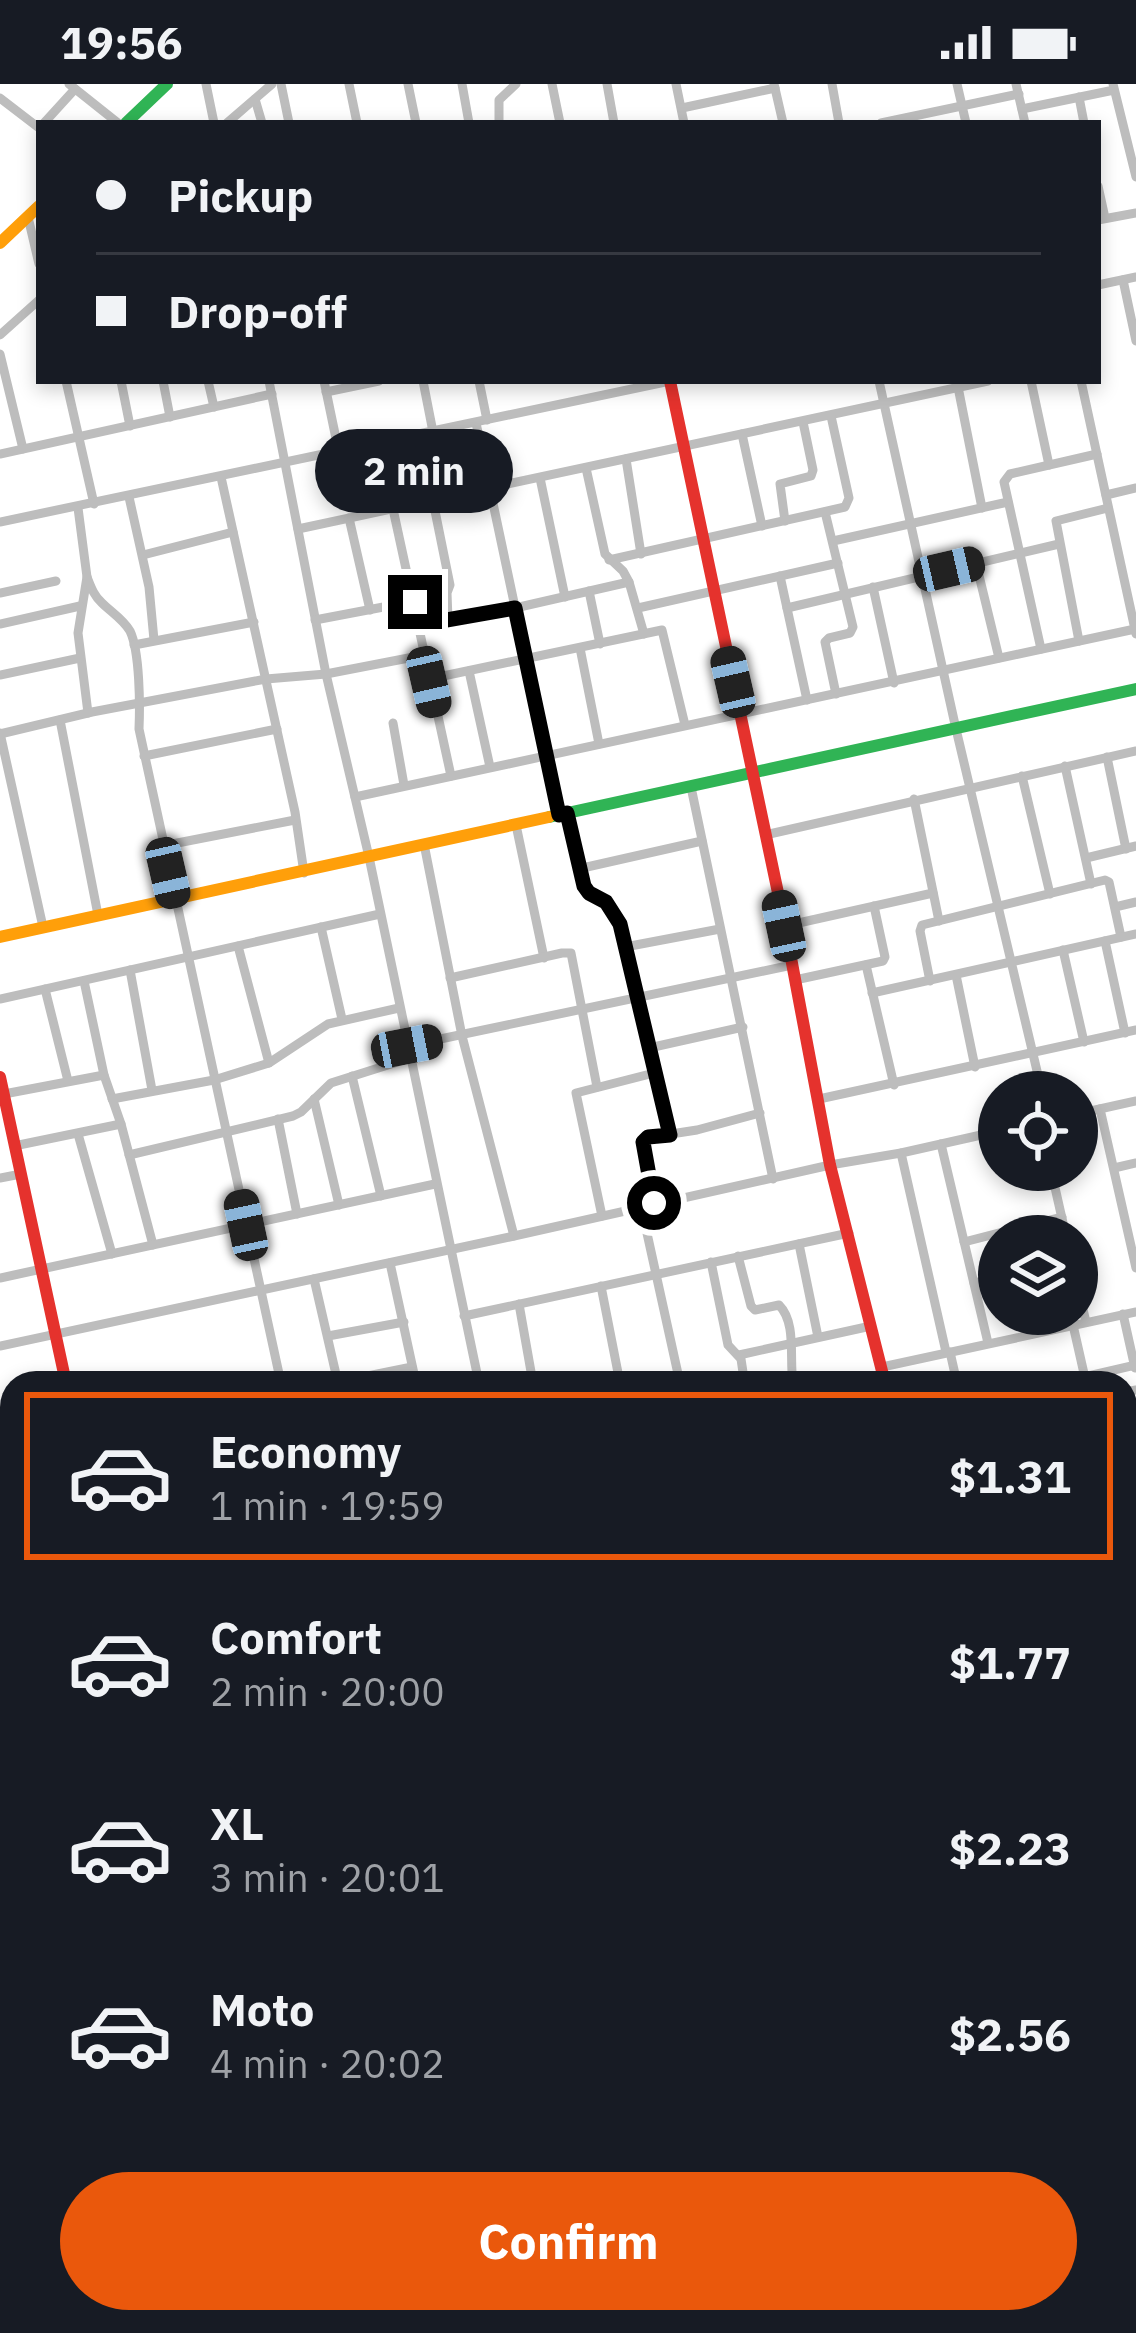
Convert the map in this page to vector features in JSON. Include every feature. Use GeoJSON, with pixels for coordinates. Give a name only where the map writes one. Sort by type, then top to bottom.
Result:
{"type":"FeatureCollection","features":[{"type":"Feature","properties":{"kind":"street"},"geometry":{"type":"LineString","coordinates":[[206,84],[213,120]]}},
{"type":"Feature","properties":{"kind":"street"},"geometry":{"type":"LineString","coordinates":[[231,120],[272,84]]}},
{"type":"Feature","properties":{"kind":"street"},"geometry":{"type":"LineString","coordinates":[[281,84],[288,120]]}},
{"type":"Feature","properties":{"kind":"street"},"geometry":{"type":"LineString","coordinates":[[349,84],[356,120]]}},
{"type":"Feature","properties":{"kind":"street"},"geometry":{"type":"LineString","coordinates":[[408,84],[415,120]]}},
{"type":"Feature","properties":{"kind":"street"},"geometry":{"type":"LineString","coordinates":[[462,84],[469,120]]}},
{"type":"Feature","properties":{"kind":"street"},"geometry":{"type":"LineString","coordinates":[[499,120],[499,100],[516,84]]}},
{"type":"Feature","properties":{"kind":"street"},"geometry":{"type":"LineString","coordinates":[[552,84],[559,120]]}},
{"type":"Feature","properties":{"kind":"street"},"geometry":{"type":"LineString","coordinates":[[607,84],[612,120]]}},
{"type":"Feature","properties":{"kind":"street"},"geometry":{"type":"LineString","coordinates":[[676,84],[684,120]]}},
{"type":"Feature","properties":{"kind":"street"},"geometry":{"type":"LineString","coordinates":[[832,84],[838,120]]}},
{"type":"Feature","properties":{"kind":"street"},"geometry":{"type":"LineString","coordinates":[[957,84],[965,120]]}},
{"type":"Feature","properties":{"kind":"street"},"geometry":{"type":"LineString","coordinates":[[46,120],[72,86],[118,120]]}},
{"type":"Feature","properties":{"kind":"street"},"geometry":{"type":"LineString","coordinates":[[125,120],[161,86]]}},
{"type":"Feature","properties":{"kind":"street"},"geometry":{"type":"LineString","coordinates":[[682,108],[775,86],[782,120]]}},
{"type":"Feature","properties":{"kind":"street"},"geometry":{"type":"LineString","coordinates":[[1022,109],[1114,87],[1136,177]]}},
{"type":"Feature","properties":{"kind":"street"},"geometry":{"type":"LineString","coordinates":[[895,120],[1018,89],[1024,120]]}},
{"type":"Feature","properties":{"kind":"street"},"geometry":{"type":"LineString","coordinates":[[1079,97],[1083,120]]}},
{"type":"Feature","properties":{"kind":"street"},"geometry":{"type":"LineString","coordinates":[[0,98],[36,122]]}},
{"type":"Feature","properties":{"kind":"street"},"geometry":{"type":"LineString","coordinates":[[256,99],[261,120]]}},
{"type":"Feature","properties":{"kind":"street"},"geometry":{"type":"LineString","coordinates":[[1121,116],[1136,112]]}},
{"type":"Feature","properties":{"kind":"street"},"geometry":{"type":"LineString","coordinates":[[0,243],[34,212]]}},
{"type":"Feature","properties":{"kind":"street"},"geometry":{"type":"LineString","coordinates":[[1101,219],[1136,213]]}},
{"type":"Feature","properties":{"kind":"street"},"geometry":{"type":"LineString","coordinates":[[1101,284],[1136,277]]}},
{"type":"Feature","properties":{"kind":"street"},"geometry":{"type":"LineString","coordinates":[[1123,280],[1136,340]]}},
{"type":"Feature","properties":{"kind":"street"},"geometry":{"type":"LineString","coordinates":[[0,335],[36,302]]}},
{"type":"Feature","properties":{"kind":"street"},"geometry":{"type":"LineString","coordinates":[[0,354],[23,449]]}},
{"type":"Feature","properties":{"kind":"street"},"geometry":{"type":"LineString","coordinates":[[67,384],[94,504]]}},
{"type":"Feature","properties":{"kind":"street"},"geometry":{"type":"LineString","coordinates":[[122,384],[130,426]]}},
{"type":"Feature","properties":{"kind":"street"},"geometry":{"type":"LineString","coordinates":[[164,384],[170,417]]}},
{"type":"Feature","properties":{"kind":"street"},"geometry":{"type":"LineString","coordinates":[[209,384],[214,407]]}},
{"type":"Feature","properties":{"kind":"street"},"geometry":{"type":"LineString","coordinates":[[270,384],[326,674],[369,856],[476,1371]]}},
{"type":"Feature","properties":{"kind":"street"},"geometry":{"type":"LineString","coordinates":[[424,384],[434,432]]}},
{"type":"Feature","properties":{"kind":"street"},"geometry":{"type":"LineString","coordinates":[[479,384],[490,488],[546,755],[578,869],[589,893],[606,902],[620,924],[670,1135]]}},
{"type":"Feature","properties":{"kind":"street"},"geometry":{"type":"LineString","coordinates":[[608,384],[610,394]]}},
{"type":"Feature","properties":{"kind":"street"},"geometry":{"type":"LineString","coordinates":[[0,523],[656,384]]}},
{"type":"Feature","properties":{"kind":"street"},"geometry":{"type":"LineString","coordinates":[[671,384],[830,1165],[883,1371]]}},
{"type":"Feature","properties":{"kind":"street"},"geometry":{"type":"LineString","coordinates":[[880,384],[1038,1071]]}},
{"type":"Feature","properties":{"kind":"street"},"geometry":{"type":"LineString","coordinates":[[298,530],[973,384]]}},
{"type":"Feature","properties":{"kind":"street"},"geometry":{"type":"LineString","coordinates":[[1031,384],[1049,465]]}},
{"type":"Feature","properties":{"kind":"street"},"geometry":{"type":"LineString","coordinates":[[355,797],[1135,632],[1082,384]]}},
{"type":"Feature","properties":{"kind":"street"},"geometry":{"type":"LineString","coordinates":[[325,387],[339,453]]}},
{"type":"Feature","properties":{"kind":"street"},"geometry":{"type":"LineString","coordinates":[[958,387],[982,508]]}},
{"type":"Feature","properties":{"kind":"street"},"geometry":{"type":"LineString","coordinates":[[0,454],[272,394]]}},
{"type":"Feature","properties":{"kind":"street"},"geometry":{"type":"LineString","coordinates":[[609,560],[845,508],[848,499],[831,416]]}},
{"type":"Feature","properties":{"kind":"street"},"geometry":{"type":"LineString","coordinates":[[785,521],[780,484],[811,476],[803,422]]}},
{"type":"Feature","properties":{"kind":"street"},"geometry":{"type":"LineString","coordinates":[[742,434],[762,526]]}},
{"type":"Feature","properties":{"kind":"street"},"geometry":{"type":"LineString","coordinates":[[1041,649],[1005,477],[1097,454]]}},
{"type":"Feature","properties":{"kind":"street"},"geometry":{"type":"LineString","coordinates":[[626,459],[641,554]]}},
{"type":"Feature","properties":{"kind":"street"},"geometry":{"type":"LineString","coordinates":[[586,468],[605,554],[629,581],[644,634]]}},
{"type":"Feature","properties":{"kind":"street"},"geometry":{"type":"LineString","coordinates":[[221,477],[304,873]]}},
{"type":"Feature","properties":{"kind":"street"},"geometry":{"type":"LineString","coordinates":[[540,478],[565,596]]}},
{"type":"Feature","properties":{"kind":"street"},"geometry":{"type":"LineString","coordinates":[[1106,494],[1136,488]]}},
{"type":"Feature","properties":{"kind":"street"},"geometry":{"type":"LineString","coordinates":[[129,497],[143,555],[154,640]]}},
{"type":"Feature","properties":{"kind":"street"},"geometry":{"type":"LineString","coordinates":[[433,501],[450,584],[448,620]]}},
{"type":"Feature","properties":{"kind":"street"},"geometry":{"type":"LineString","coordinates":[[833,541],[1008,502]]}},
{"type":"Feature","properties":{"kind":"street"},"geometry":{"type":"LineString","coordinates":[[78,508],[87,577],[97,599],[130,631],[134,645],[144,756],[278,1371]]}},
{"type":"Feature","properties":{"kind":"street"},"geometry":{"type":"LineString","coordinates":[[1079,641],[1055,525],[1059,518],[1108,508]]}},
{"type":"Feature","properties":{"kind":"street"},"geometry":{"type":"LineString","coordinates":[[393,509],[451,776]]}},
{"type":"Feature","properties":{"kind":"street"},"geometry":{"type":"LineString","coordinates":[[826,512],[853,627],[850,633],[825,642],[836,694]]}},
{"type":"Feature","properties":{"kind":"street"},"geometry":{"type":"LineString","coordinates":[[350,518],[370,610]]}},
{"type":"Feature","properties":{"kind":"street"},"geometry":{"type":"LineString","coordinates":[[143,555],[233,532]]}},
{"type":"Feature","properties":{"kind":"street"},"geometry":{"type":"LineString","coordinates":[[787,608],[1059,544]]}},
{"type":"Feature","properties":{"kind":"street"},"geometry":{"type":"LineString","coordinates":[[638,608],[838,562]]}},
{"type":"Feature","properties":{"kind":"street"},"geometry":{"type":"LineString","coordinates":[[976,562],[999,658]]}},
{"type":"Feature","properties":{"kind":"street"},"geometry":{"type":"LineString","coordinates":[[87,577],[78,633],[88,713]]}},
{"type":"Feature","properties":{"kind":"street"},"geometry":{"type":"LineString","coordinates":[[780,577],[807,700]]}},
{"type":"Feature","properties":{"kind":"street"},"geometry":{"type":"LineString","coordinates":[[0,593],[56,581]]}},
{"type":"Feature","properties":{"kind":"street"},"geometry":{"type":"LineString","coordinates":[[418,625],[629,581]]}},
{"type":"Feature","properties":{"kind":"street"},"geometry":{"type":"LineString","coordinates":[[873,587],[894,682]]}},
{"type":"Feature","properties":{"kind":"street"},"geometry":{"type":"LineString","coordinates":[[589,591],[600,644]]}},
{"type":"Feature","properties":{"kind":"street"},"geometry":{"type":"LineString","coordinates":[[316,620],[415,602]]}},
{"type":"Feature","properties":{"kind":"street"},"geometry":{"type":"LineString","coordinates":[[0,624],[80,606]]}},
{"type":"Feature","properties":{"kind":"street"},"geometry":{"type":"LineString","coordinates":[[130,631],[152,609]]}},
{"type":"Feature","properties":{"kind":"street"},"geometry":{"type":"LineString","coordinates":[[134,645],[254,622]]}},
{"type":"Feature","properties":{"kind":"street"},"geometry":{"type":"LineString","coordinates":[[429,679],[659,630],[664,633],[685,725]]}},
{"type":"Feature","properties":{"kind":"street"},"geometry":{"type":"LineString","coordinates":[[580,648],[599,744]]}},
{"type":"Feature","properties":{"kind":"street"},"geometry":{"type":"LineString","coordinates":[[43,927],[0,734],[266,679],[326,674],[424,655]]}},
{"type":"Feature","properties":{"kind":"street"},"geometry":{"type":"LineString","coordinates":[[0,675],[80,658]]}},
{"type":"Feature","properties":{"kind":"street"},"geometry":{"type":"LineString","coordinates":[[470,671],[490,767]]}},
{"type":"Feature","properties":{"kind":"street"},"geometry":{"type":"LineString","coordinates":[[0,937],[1136,689]]}},
{"type":"Feature","properties":{"kind":"street"},"geometry":{"type":"LineString","coordinates":[[60,720],[98,916]]}},
{"type":"Feature","properties":{"kind":"street"},"geometry":{"type":"LineString","coordinates":[[392,723],[404,785]]}},
{"type":"Feature","properties":{"kind":"street"},"geometry":{"type":"LineString","coordinates":[[144,756],[277,729]]}},
{"type":"Feature","properties":{"kind":"street"},"geometry":{"type":"LineString","coordinates":[[765,835],[1136,751]]}},
{"type":"Feature","properties":{"kind":"street"},"geometry":{"type":"LineString","coordinates":[[1085,858],[1131,848],[1107,757]]}},
{"type":"Feature","properties":{"kind":"street"},"geometry":{"type":"LineString","coordinates":[[1065,766],[1091,884]]}},
{"type":"Feature","properties":{"kind":"street"},"geometry":{"type":"LineString","coordinates":[[1022,776],[1050,894]]}},
{"type":"Feature","properties":{"kind":"street"},"geometry":{"type":"LineString","coordinates":[[691,787],[773,1179]]}},
{"type":"Feature","properties":{"kind":"street"},"geometry":{"type":"LineString","coordinates":[[914,799],[939,921]]}},
{"type":"Feature","properties":{"kind":"street"},"geometry":{"type":"LineString","coordinates":[[162,846],[296,820]]}},
{"type":"Feature","properties":{"kind":"street"},"geometry":{"type":"LineString","coordinates":[[516,824],[544,958]]}},
{"type":"Feature","properties":{"kind":"street"},"geometry":{"type":"LineString","coordinates":[[578,869],[702,841]]}},
{"type":"Feature","properties":{"kind":"street"},"geometry":{"type":"LineString","coordinates":[[424,844],[462,1036],[514,1236]]}},
{"type":"Feature","properties":{"kind":"street"},"geometry":{"type":"LineString","coordinates":[[930,981],[920,927],[1105,880],[1121,937]]}},
{"type":"Feature","properties":{"kind":"street"},"geometry":{"type":"LineString","coordinates":[[784,926],[933,893]]}},
{"type":"Feature","properties":{"kind":"street"},"geometry":{"type":"LineString","coordinates":[[1115,907],[1136,902]]}},
{"type":"Feature","properties":{"kind":"street"},"geometry":{"type":"LineString","coordinates":[[130,1155],[302,1112],[331,1083],[462,1036],[733,978],[866,965],[884,959],[874,906]]}},
{"type":"Feature","properties":{"kind":"street"},"geometry":{"type":"LineString","coordinates":[[0,999],[380,914]]}},
{"type":"Feature","properties":{"kind":"street"},"geometry":{"type":"LineString","coordinates":[[321,927],[342,1019]]}},
{"type":"Feature","properties":{"kind":"street"},"geometry":{"type":"LineString","coordinates":[[625,946],[720,928]]}},
{"type":"Feature","properties":{"kind":"street"},"geometry":{"type":"LineString","coordinates":[[872,994],[1136,934]]}},
{"type":"Feature","properties":{"kind":"street"},"geometry":{"type":"LineString","coordinates":[[819,1100],[1131,1032],[1105,941]]}},
{"type":"Feature","properties":{"kind":"street"},"geometry":{"type":"LineString","coordinates":[[238,946],[269,1063]]}},
{"type":"Feature","properties":{"kind":"street"},"geometry":{"type":"LineString","coordinates":[[1063,950],[1084,1042]]}},
{"type":"Feature","properties":{"kind":"street"},"geometry":{"type":"LineString","coordinates":[[450,978],[571,953],[597,1087]]}},
{"type":"Feature","properties":{"kind":"street"},"geometry":{"type":"LineString","coordinates":[[866,965],[894,1085]]}},
{"type":"Feature","properties":{"kind":"street"},"geometry":{"type":"LineString","coordinates":[[130,970],[152,1090]]}},
{"type":"Feature","properties":{"kind":"street"},"geometry":{"type":"LineString","coordinates":[[956,975],[975,1067]]}},
{"type":"Feature","properties":{"kind":"street"},"geometry":{"type":"LineString","coordinates":[[84,981],[104,1076],[122,1124],[153,1245]]}},
{"type":"Feature","properties":{"kind":"street"},"geometry":{"type":"LineString","coordinates":[[45,989],[68,1081]]}},
{"type":"Feature","properties":{"kind":"street"},"geometry":{"type":"LineString","coordinates":[[112,1099],[269,1063],[342,1019],[400,1008]]}},
{"type":"Feature","properties":{"kind":"street"},"geometry":{"type":"LineString","coordinates":[[649,1048],[743,1027]]}},
{"type":"Feature","properties":{"kind":"street"},"geometry":{"type":"LineString","coordinates":[[602,1216],[575,1095],[654,1073]]}},
{"type":"Feature","properties":{"kind":"street"},"geometry":{"type":"LineString","coordinates":[[4,1094],[104,1076]]}},
{"type":"Feature","properties":{"kind":"street"},"geometry":{"type":"LineString","coordinates":[[352,1076],[381,1196]]}},
{"type":"Feature","properties":{"kind":"street"},"geometry":{"type":"LineString","coordinates":[[0,1077],[5,1123],[21,1174],[63,1371]]}},
{"type":"Feature","properties":{"kind":"street"},"geometry":{"type":"LineString","coordinates":[[314,1099],[339,1205]]}},
{"type":"Feature","properties":{"kind":"street"},"geometry":{"type":"LineString","coordinates":[[1135,1261],[1100,1109],[1136,1101]]}},
{"type":"Feature","properties":{"kind":"street"},"geometry":{"type":"LineString","coordinates":[[654,1203],[643,1142],[648,1137],[760,1113]]}},
{"type":"Feature","properties":{"kind":"street"},"geometry":{"type":"LineString","coordinates":[[278,1119],[297,1214]]}},
{"type":"Feature","properties":{"kind":"street"},"geometry":{"type":"LineString","coordinates":[[14,1147],[122,1124]]}},
{"type":"Feature","properties":{"kind":"street"},"geometry":{"type":"LineString","coordinates":[[78,1134],[112,1254]]}},
{"type":"Feature","properties":{"kind":"street"},"geometry":{"type":"LineString","coordinates":[[0,1346],[978,1136]]}},
{"type":"Feature","properties":{"kind":"street"},"geometry":{"type":"LineString","coordinates":[[941,1144],[988,1343]]}},
{"type":"Feature","properties":{"kind":"street"},"geometry":{"type":"LineString","coordinates":[[901,1153],[954,1371]]}},
{"type":"Feature","properties":{"kind":"street"},"geometry":{"type":"LineString","coordinates":[[1114,1168],[1136,1163]]}},
{"type":"Feature","properties":{"kind":"street"},"geometry":{"type":"LineString","coordinates":[[0,1178],[21,1174]]}},
{"type":"Feature","properties":{"kind":"street"},"geometry":{"type":"LineString","coordinates":[[0,1278],[436,1184]]}},
{"type":"Feature","properties":{"kind":"street"},"geometry":{"type":"LineString","coordinates":[[641,1206],[677,1371]]}},
{"type":"Feature","properties":{"kind":"street"},"geometry":{"type":"LineString","coordinates":[[1124,1211],[1136,1208]]}},
{"type":"Feature","properties":{"kind":"street"},"geometry":{"type":"LineString","coordinates":[[464,1316],[849,1233]]}},
{"type":"Feature","properties":{"kind":"street"},"geometry":{"type":"LineString","coordinates":[[964,1243],[978,1239]]}},
{"type":"Feature","properties":{"kind":"street"},"geometry":{"type":"LineString","coordinates":[[799,1244],[818,1337]]}},
{"type":"Feature","properties":{"kind":"street"},"geometry":{"type":"LineString","coordinates":[[739,1256],[751,1306],[761,1311],[782,1306],[792,1342],[791,1371]]}},
{"type":"Feature","properties":{"kind":"street"},"geometry":{"type":"LineString","coordinates":[[711,1262],[728,1345],[739,1355],[742,1371]]}},
{"type":"Feature","properties":{"kind":"street"},"geometry":{"type":"LineString","coordinates":[[390,1263],[413,1371]]}},
{"type":"Feature","properties":{"kind":"street"},"geometry":{"type":"LineString","coordinates":[[314,1279],[335,1371]]}},
{"type":"Feature","properties":{"kind":"street"},"geometry":{"type":"LineString","coordinates":[[974,1283],[978,1282]]}},
{"type":"Feature","properties":{"kind":"street"},"geometry":{"type":"LineString","coordinates":[[602,1286],[614,1371]]}},
{"type":"Feature","properties":{"kind":"street"},"geometry":{"type":"LineString","coordinates":[[519,1304],[531,1371]]}},
{"type":"Feature","properties":{"kind":"street"},"geometry":{"type":"LineString","coordinates":[[1098,1320],[1136,1312]]}},
{"type":"Feature","properties":{"kind":"street"},"geometry":{"type":"LineString","coordinates":[[1123,1315],[1136,1367]]}},
{"type":"Feature","properties":{"kind":"street"},"geometry":{"type":"LineString","coordinates":[[328,1336],[404,1322]]}},
{"type":"Feature","properties":{"kind":"street"},"geometry":{"type":"LineString","coordinates":[[739,1355],[872,1326]]}},
{"type":"Feature","properties":{"kind":"street"},"geometry":{"type":"LineString","coordinates":[[897,1371],[948,1352],[1026,1335]]}},
{"type":"Feature","properties":{"kind":"street"},"geometry":{"type":"LineString","coordinates":[[1075,1335],[1083,1371]]}},
{"type":"Feature","properties":{"kind":"street"},"geometry":{"type":"LineString","coordinates":[[394,1371],[412,1367]]}},
{"type":"Feature","properties":{"kind":"traffic: fast"},"geometry":{"type":"LineString","coordinates":[[129,120],[167,84]]}},
{"type":"Feature","properties":{"kind":"traffic: fast"},"geometry":{"type":"LineString","coordinates":[[549,817],[1136,689]]}},
{"type":"Feature","properties":{"kind":"traffic: slow"},"geometry":{"type":"LineString","coordinates":[[0,243],[36,209]]}},
{"type":"Feature","properties":{"kind":"traffic: slow"},"geometry":{"type":"LineString","coordinates":[[0,937],[549,817]]}},
{"type":"Feature","properties":{"kind":"traffic: jam"},"geometry":{"type":"LineString","coordinates":[[671,384],[785,926],[830,1165],[882,1371]]}},
{"type":"Feature","properties":{"kind":"traffic: jam"},"geometry":{"type":"LineString","coordinates":[[0,1077],[63,1371]]}},
{"type":"Feature","properties":{"kind":"route"},"geometry":{"type":"LineString","coordinates":[[415,602],[418,625],[515,608],[559,815],[567,813],[584,886],[606,902],[620,924],[639,998],[670,1135],[643,1142],[654,1203]]}}]}
